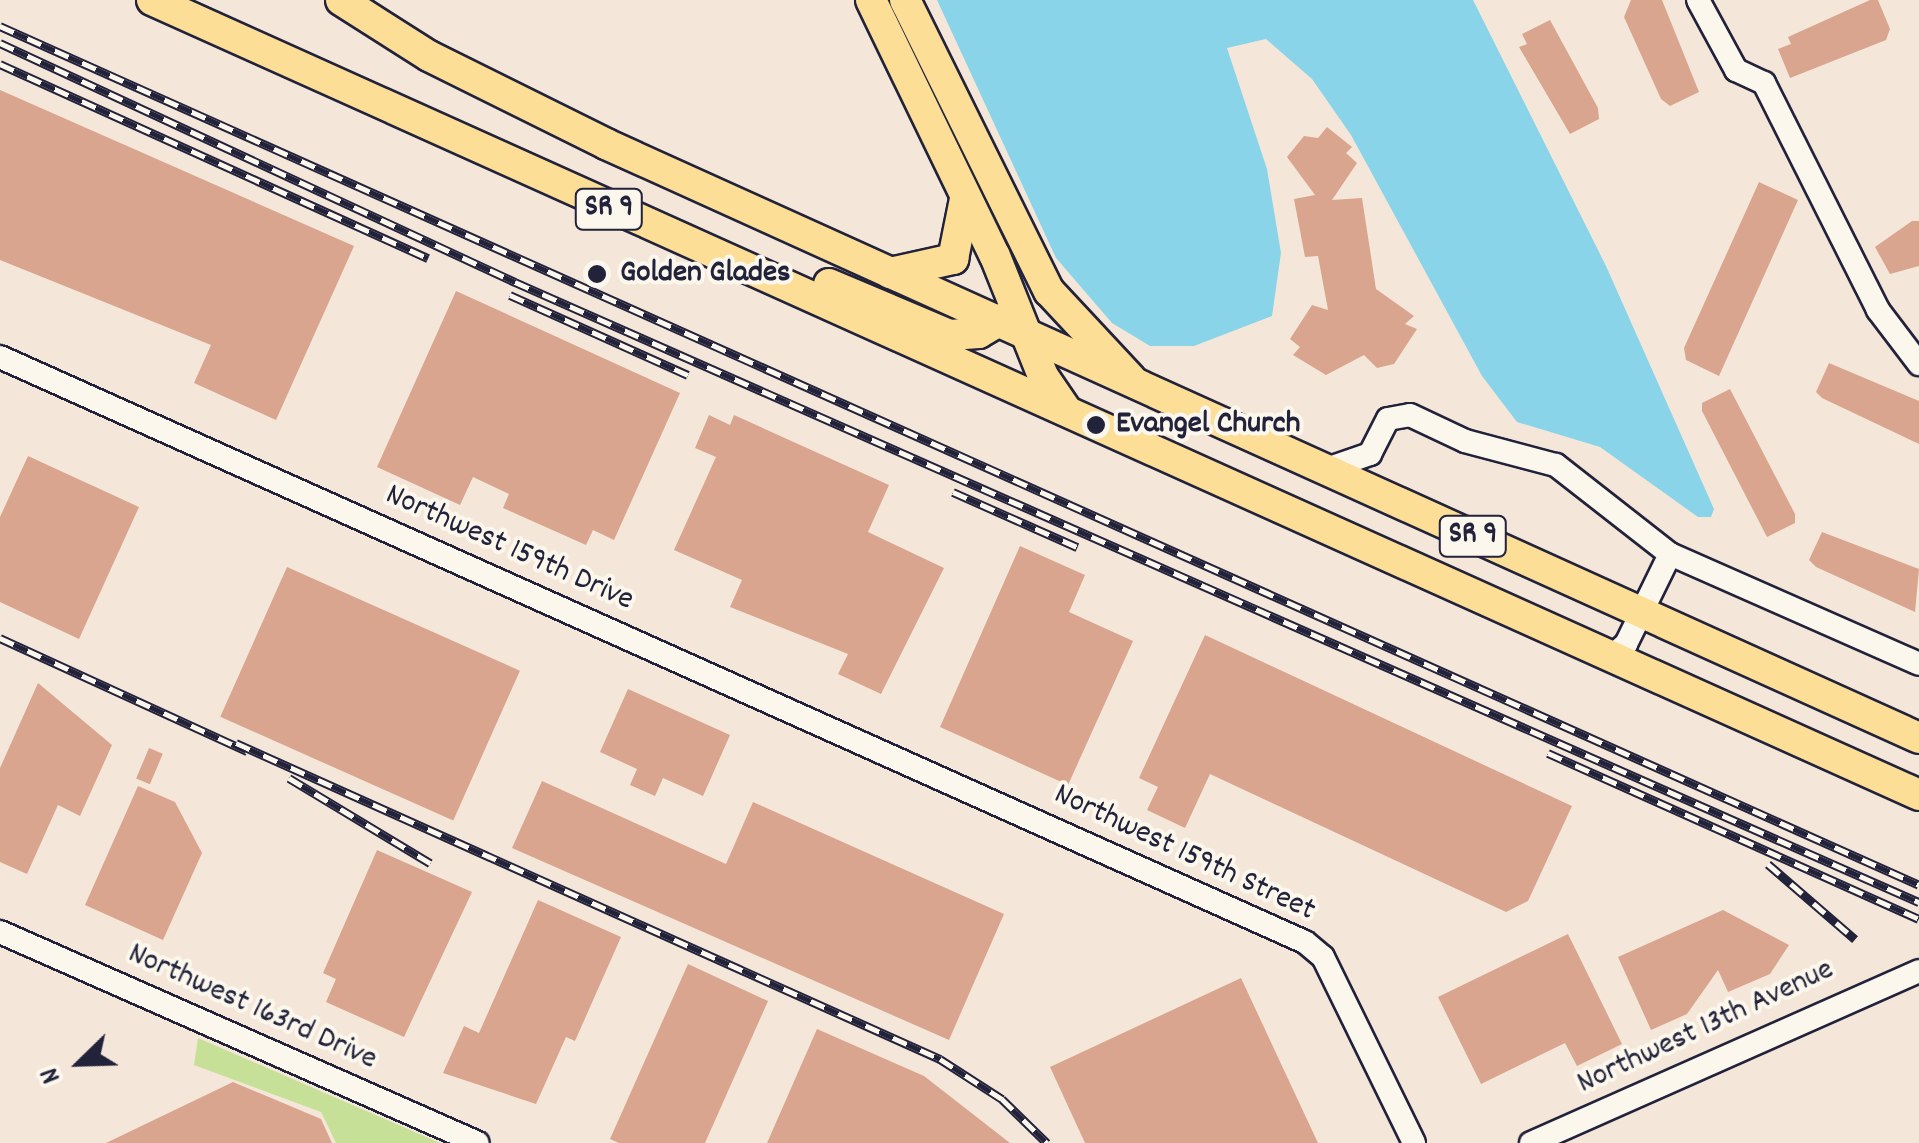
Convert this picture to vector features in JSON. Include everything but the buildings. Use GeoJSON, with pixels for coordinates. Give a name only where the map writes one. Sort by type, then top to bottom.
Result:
{"type":"FeatureCollection","features":[{"type":"Feature","properties":{"kind":"main road","name":"SR 9"},"geometry":{"type":"LineString","coordinates":[[152,0],[1919,794]]}},
{"type":"Feature","properties":{"kind":"main road","name":"SR 9"},"geometry":{"type":"LineString","coordinates":[[341,0],[516,101],[888,273],[1013,323],[1136,385],[1919,738]]}},
{"type":"Feature","properties":{"kind":"main road"},"geometry":{"type":"LineString","coordinates":[[871,0],[965,196],[1013,323],[1069,414]]}},
{"type":"Feature","properties":{"kind":"main road"},"geometry":{"type":"LineString","coordinates":[[905,0],[1049,291],[1136,385]]}},
{"type":"Feature","properties":{"kind":"main road"},"geometry":{"type":"LineString","coordinates":[[888,273],[953,259],[965,196]]}},
{"type":"Feature","properties":{"kind":"main road"},"geometry":{"type":"LineString","coordinates":[[1013,323],[1029,252]]}},
{"type":"Feature","properties":{"kind":"main road"},"geometry":{"type":"LineString","coordinates":[[758,275],[810,276],[950,335],[1013,323]]}},
{"type":"Feature","properties":{"kind":"street"},"geometry":{"type":"LineString","coordinates":[[1698,0],[1736,70],[1771,96],[1878,310],[1919,364]]}},
{"type":"Feature","properties":{"kind":"street","name":"Northwest 159th Drive"},"geometry":{"type":"LineString","coordinates":[[0,357],[992,801]]}},
{"type":"Feature","properties":{"kind":"street"},"geometry":{"type":"LineString","coordinates":[[1324,470],[1370,454],[1388,419],[1399,418],[1556,465],[1670,554],[1919,664]]}},
{"type":"Feature","properties":{"kind":"street"},"geometry":{"type":"LineString","coordinates":[[1610,657],[1626,644],[1638,610],[1670,554]]}},
{"type":"Feature","properties":{"kind":"street","name":"Northwest 159th Street"},"geometry":{"type":"LineString","coordinates":[[992,801],[1304,942],[1323,957],[1414,1143]]}},
{"type":"Feature","properties":{"kind":"street","name":"Northwest 163rd Drive"},"geometry":{"type":"LineString","coordinates":[[0,932],[478,1143]]}},
{"type":"Feature","properties":{"kind":"street","name":"Northwest 13th Avenue"},"geometry":{"type":"LineString","coordinates":[[1531,1143],[1913,971]]}},
{"type":"Feature","properties":{"kind":"green space"},"geometry":{"type":"Polygon","coordinates":[[[198,1038],[440,1143],[336,1143],[321,1112],[194,1065],[198,1038]]]}},
{"type":"Feature","properties":{"kind":"water"},"geometry":{"type":"Polygon","coordinates":[[[937,0],[1473,0],[1606,266],[1714,509],[1711,517],[1698,517],[1600,447],[1517,422],[1482,376],[1351,135],[1312,79],[1266,39],[1227,48],[1267,169],[1281,253],[1272,316],[1194,346],[1150,346],[1112,323],[1056,258],[937,0]]]}},
{"type":"Feature","properties":{"kind":"railway"},"geometry":{"type":"LineString","coordinates":[[0,26],[1919,885]]}},
{"type":"Feature","properties":{"kind":"railway"},"geometry":{"type":"LineString","coordinates":[[0,43],[515,282],[1919,902]]}},
{"type":"Feature","properties":{"kind":"railway"},"geometry":{"type":"LineString","coordinates":[[0,64],[428,258]]}},
{"type":"Feature","properties":{"kind":"railway"},"geometry":{"type":"LineString","coordinates":[[510,295],[688,375]]}},
{"type":"Feature","properties":{"kind":"railway"},"geometry":{"type":"LineString","coordinates":[[953,492],[1077,547]]}},
{"type":"Feature","properties":{"kind":"railway"},"geometry":{"type":"LineString","coordinates":[[0,638],[247,751]]}},
{"type":"Feature","properties":{"kind":"railway"},"geometry":{"type":"LineString","coordinates":[[236,743],[940,1059],[1002,1099],[1047,1143]]}},
{"type":"Feature","properties":{"kind":"railway"},"geometry":{"type":"LineString","coordinates":[[1548,753],[1919,919]]}},
{"type":"Feature","properties":{"kind":"railway"},"geometry":{"type":"LineString","coordinates":[[289,778],[430,863]]}},
{"type":"Feature","properties":{"kind":"railway"},"geometry":{"type":"LineString","coordinates":[[1768,864],[1855,939]]}},
{"type":"Feature","properties":{"kind":"place","name":"Golden Glades"},"geometry":{"type":"Point","coordinates":[597,274]}},
{"type":"Feature","properties":{"kind":"place","name":"Evangel Church"},"geometry":{"type":"Point","coordinates":[1096,425]}}]}
